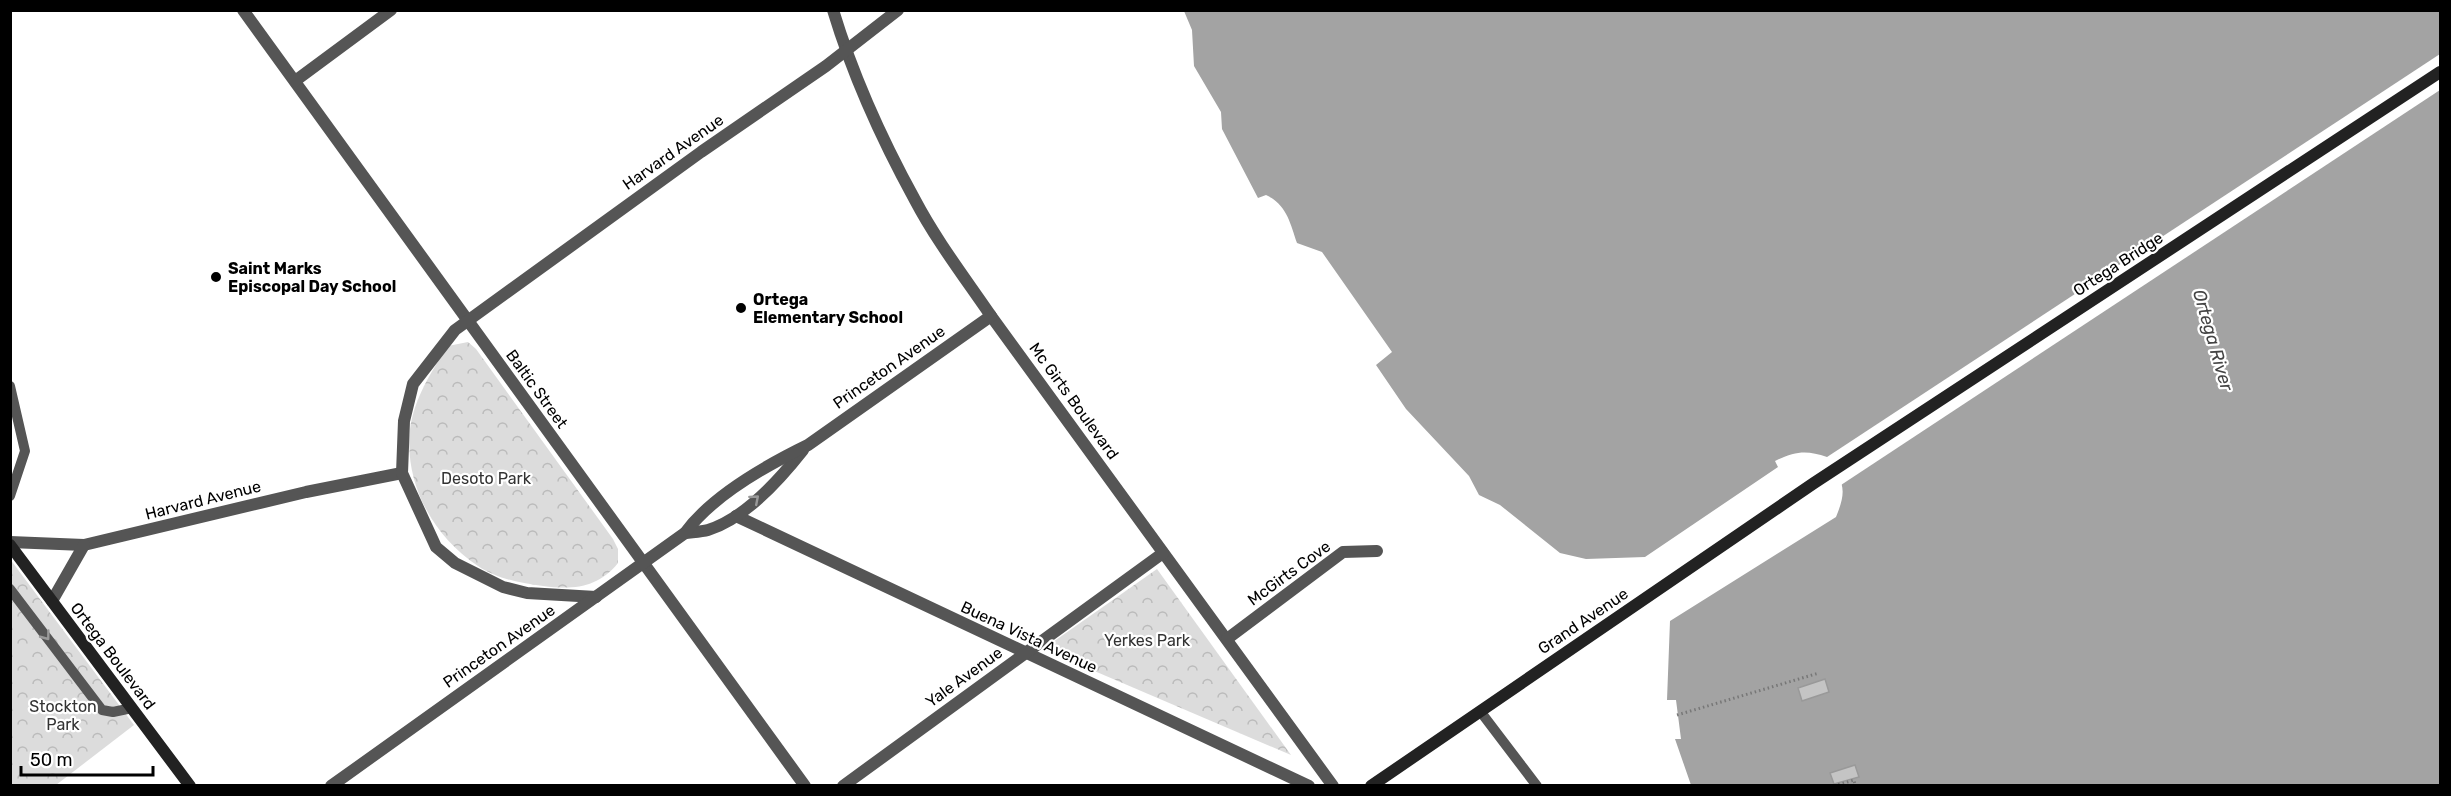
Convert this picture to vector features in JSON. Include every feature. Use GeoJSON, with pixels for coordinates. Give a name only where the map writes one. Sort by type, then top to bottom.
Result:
{"type":"FeatureCollection","features":[{"type":"Feature","properties":{"kind":"main road","name":"Ortega Bridge"},"geometry":{"type":"LineString","coordinates":[[1814,483],[2440,72]]}},
{"type":"Feature","properties":{"kind":"main road","name":"Grand Avenue"},"geometry":{"type":"LineString","coordinates":[[1371,786],[1814,483]]}},
{"type":"Feature","properties":{"kind":"main road","name":"Ortega Boulevard"},"geometry":{"type":"LineString","coordinates":[[10,544],[190,786]]}},
{"type":"Feature","properties":{"kind":"street","name":"Baltic Street"},"geometry":{"type":"LineString","coordinates":[[243,10],[641,563],[805,786]]}},
{"type":"Feature","properties":{"kind":"street"},"geometry":{"type":"LineString","coordinates":[[295,81],[391,10]]}},
{"type":"Feature","properties":{"kind":"street","name":"Mc Girts Boulevard"},"geometry":{"type":"LineString","coordinates":[[833,10],[866,100],[916,202],[991,315],[1334,786]]}},
{"type":"Feature","properties":{"kind":"street","name":"Harvard Avenue"},"geometry":{"type":"LineString","coordinates":[[10,544],[84,545],[306,492],[402,473],[404,422],[414,384],[433,355],[454,330],[846,50],[898,10]]}},
{"type":"Feature","properties":{"kind":"street","name":"Princeton Avenue"},"geometry":{"type":"LineString","coordinates":[[331,786],[685,533],[698,515],[778,460],[808,445],[991,315]]}},
{"type":"Feature","properties":{"kind":"street","name":"Princeton Avenue"},"geometry":{"type":"LineString","coordinates":[[685,533],[708,530],[736,516],[782,476],[808,445]]}},
{"type":"Feature","properties":{"kind":"street"},"geometry":{"type":"LineString","coordinates":[[402,473],[436,547],[455,563],[484,579],[527,593],[596,597]]}},
{"type":"Feature","properties":{"kind":"street","name":"Buena Vista Avenue"},"geometry":{"type":"LineString","coordinates":[[736,516],[1309,786]]}},
{"type":"Feature","properties":{"kind":"street"},"geometry":{"type":"LineString","coordinates":[[52,601],[84,545]]}},
{"type":"Feature","properties":{"kind":"street","name":"McGirts Cove"},"geometry":{"type":"LineString","coordinates":[[1227,639],[1343,552],[1377,551]]}},
{"type":"Feature","properties":{"kind":"street","name":"Yale Avenue"},"geometry":{"type":"LineString","coordinates":[[843,786],[1163,553]]}},
{"type":"Feature","properties":{"kind":"lane"},"geometry":{"type":"LineString","coordinates":[[10,386],[25,450],[10,496]]}},
{"type":"Feature","properties":{"kind":"lane"},"geometry":{"type":"LineString","coordinates":[[10,589],[102,710],[113,712],[132,708]]}},
{"type":"Feature","properties":{"kind":"lane"},"geometry":{"type":"LineString","coordinates":[[1480,711],[1537,786]]}},
{"type":"Feature","properties":{"kind":"path"},"geometry":{"type":"LineString","coordinates":[[1677,716],[1819,673]]}},
{"type":"Feature","properties":{"kind":"path"},"geometry":{"type":"LineString","coordinates":[[1834,786],[1854,780],[1855,785]]}},
{"type":"Feature","properties":{"kind":"green space","name":"Desoto Park"},"geometry":{"type":"Polygon","coordinates":[[[468,342],[476,349],[613,539],[618,549],[618,563],[602,578],[584,585],[565,588],[509,580],[493,574],[462,554],[435,524],[425,507],[417,489],[409,449],[412,418],[424,386],[448,346],[468,342]]]}},
{"type":"Feature","properties":{"kind":"green space","name":"Stockton Park"},"geometry":{"type":"Polygon","coordinates":[[[10,559],[134,725],[56,785],[11,785],[10,559]]]}},
{"type":"Feature","properties":{"kind":"green space","name":"Yerkes Park"},"geometry":{"type":"Polygon","coordinates":[[[1157,569],[1291,755],[1043,649],[1157,569]]]}},
{"type":"Feature","properties":{"kind":"water","name":"Ortega River"},"geometry":{"type":"Polygon","coordinates":[[[1184,11],[2440,11],[2440,785],[1691,785],[1675,739],[1681,739],[1676,700],[1667,700],[1670,621],[1836,517],[1843,492],[1840,479],[1827,457],[1813,453],[1801,453],[1775,461],[1778,467],[1645,557],[1586,559],[1560,553],[1500,505],[1479,495],[1469,476],[1406,409],[1376,365],[1392,352],[1322,252],[1297,243],[1287,215],[1279,204],[1266,195],[1258,198],[1222,129],[1221,112],[1194,66],[1192,30],[1184,11]]]}},
{"type":"Feature","properties":{"kind":"pier"},"geometry":{"type":"Polygon","coordinates":[[[2440,54],[2440,90],[1841,485],[1824,459],[2440,54]]]}},
{"type":"Feature","properties":{"kind":"building"},"geometry":{"type":"Polygon","coordinates":[[[1825,679],[1829,692],[1802,701],[1798,688],[1825,679]]]}},
{"type":"Feature","properties":{"kind":"building"},"geometry":{"type":"Polygon","coordinates":[[[1855,765],[1859,777],[1834,784],[1830,773],[1855,765]]]}},
{"type":"Feature","properties":{"kind":"place","name":"Saint Marks Episcopal Day School"},"geometry":{"type":"Point","coordinates":[216,277]}},
{"type":"Feature","properties":{"kind":"place","name":"Ortega Elementary School"},"geometry":{"type":"Point","coordinates":[741,308]}}]}
